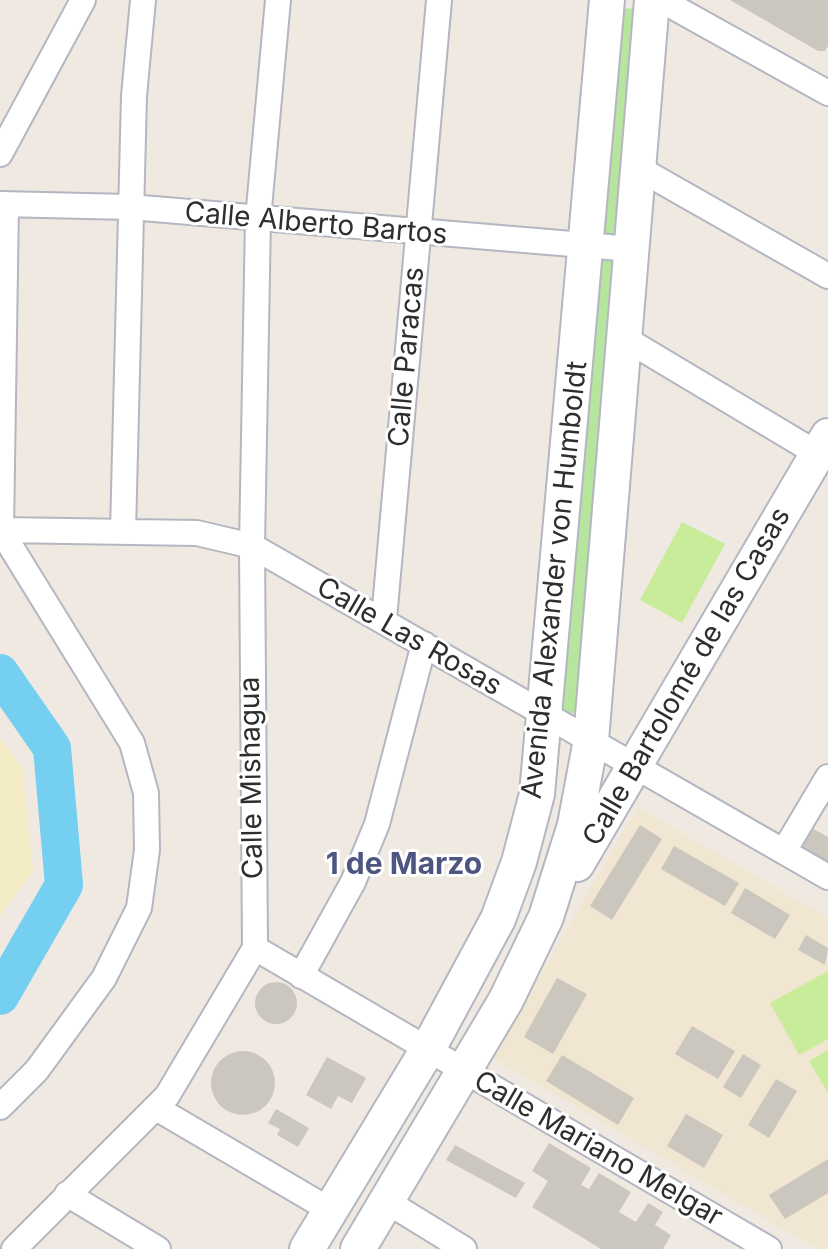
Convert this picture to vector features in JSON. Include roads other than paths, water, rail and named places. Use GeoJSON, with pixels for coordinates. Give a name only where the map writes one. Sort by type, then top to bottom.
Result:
{"type":"FeatureCollection","features":[{"type":"Feature","properties":{"kind":"main road","name":"Avenida Alexander von Humboldt"},"geometry":{"type":"LineString","coordinates":[[307,1249],[428,1049],[498,919],[537,794],[607,0]]}},
{"type":"Feature","properties":{"kind":"main road","name":"Avenida Alexander von Humboldt"},"geometry":{"type":"LineString","coordinates":[[358,1249],[506,1000],[546,917],[568,853],[591,740],[638,168],[675,4]]}},
{"type":"Feature","properties":{"kind":"main road","name":"Calle Bartolomé de las Casas"},"geometry":{"type":"LineString","coordinates":[[546,917],[823,445]]}},
{"type":"Feature","properties":{"kind":"street"},"geometry":{"type":"LineString","coordinates":[[0,154],[83,0]]}},
{"type":"Feature","properties":{"kind":"street"},"geometry":{"type":"LineString","coordinates":[[123,531],[134,96],[143,0]]}},
{"type":"Feature","properties":{"kind":"street","name":"Calle Mishagua"},"geometry":{"type":"LineString","coordinates":[[255,948],[252,546],[258,219],[278,0]]}},
{"type":"Feature","properties":{"kind":"street","name":"Calle Paracas"},"geometry":{"type":"LineString","coordinates":[[384,619],[439,0]]}},
{"type":"Feature","properties":{"kind":"street"},"geometry":{"type":"LineString","coordinates":[[661,0],[675,4],[827,90]]}},
{"type":"Feature","properties":{"kind":"street"},"geometry":{"type":"LineString","coordinates":[[638,168],[828,276]]}},
{"type":"Feature","properties":{"kind":"street"},"geometry":{"type":"LineString","coordinates":[[0,1107],[37,1070],[104,978],[139,908],[147,850],[146,793],[132,743],[0,530],[3,204]]}},
{"type":"Feature","properties":{"kind":"street","name":"Calle Alberto Bartos"},"geometry":{"type":"LineString","coordinates":[[3,204],[130,207],[632,249]]}},
{"type":"Feature","properties":{"kind":"street"},"geometry":{"type":"LineString","coordinates":[[624,338],[823,445]]}},
{"type":"Feature","properties":{"kind":"street","name":"Calle Las Rosas"},"geometry":{"type":"LineString","coordinates":[[0,530],[197,533],[252,546],[384,619],[546,718],[634,764],[828,877]]}},
{"type":"Feature","properties":{"kind":"street"},"geometry":{"type":"LineString","coordinates":[[301,976],[353,882],[372,838],[424,644]]}},
{"type":"Feature","properties":{"kind":"street"},"geometry":{"type":"LineString","coordinates":[[784,851],[828,777]]}},
{"type":"Feature","properties":{"kind":"street"},"geometry":{"type":"LineString","coordinates":[[14,1249],[156,1108],[255,948]]}},
{"type":"Feature","properties":{"kind":"street","name":"Calle Mariano Melgar"},"geometry":{"type":"LineString","coordinates":[[255,948],[769,1249]]}},
{"type":"Feature","properties":{"kind":"street"},"geometry":{"type":"LineString","coordinates":[[156,1108],[330,1210]]}},
{"type":"Feature","properties":{"kind":"street"},"geometry":{"type":"LineString","coordinates":[[67,1194],[158,1249]]}},
{"type":"Feature","properties":{"kind":"street"},"geometry":{"type":"LineString","coordinates":[[386,1201],[464,1249]]}},
{"type":"Feature","properties":{"kind":"waterway"},"geometry":{"type":"LineString","coordinates":[[0,673],[52,748],[64,885],[0,996]]}},
{"type":"Feature","properties":{"kind":"district","name":"1 de Marzo"},"geometry":{"type":"Point","coordinates":[404,865]}}]}
